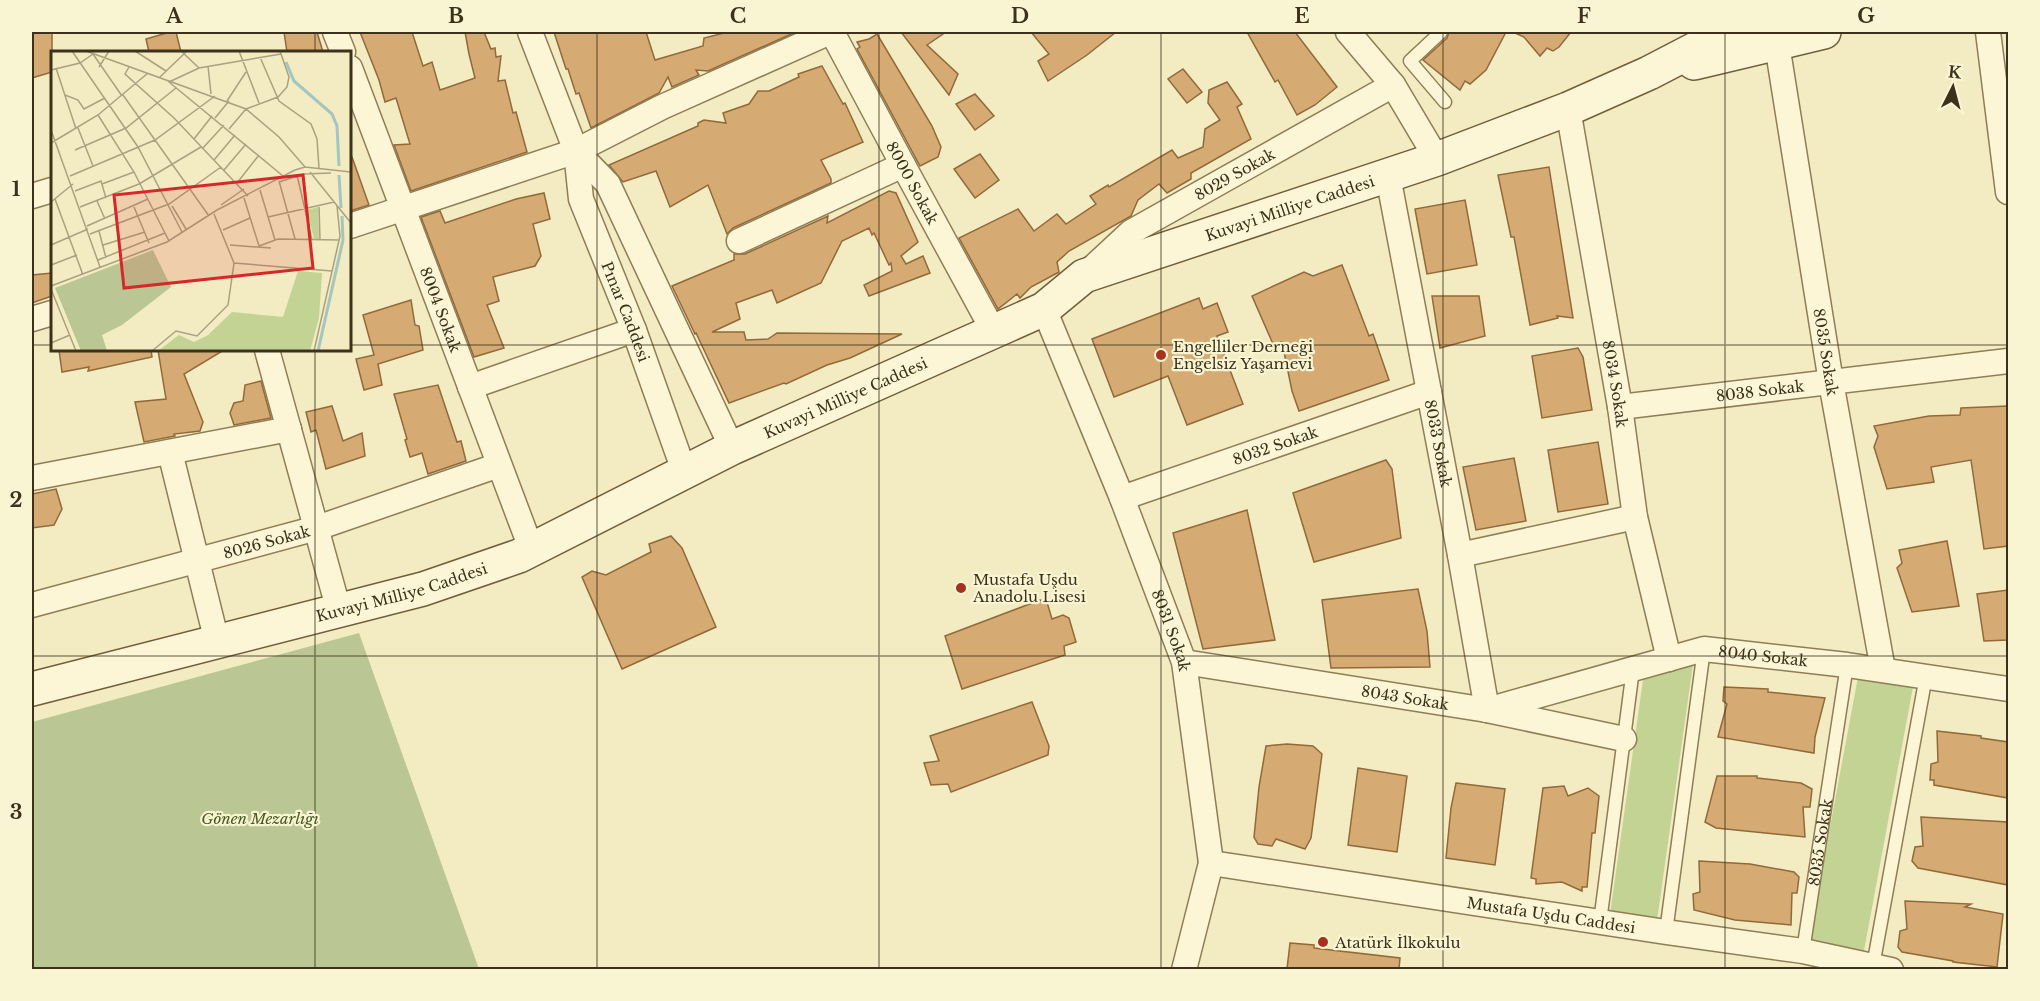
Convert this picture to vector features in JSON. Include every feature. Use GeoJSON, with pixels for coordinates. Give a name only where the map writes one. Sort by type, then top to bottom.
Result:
{"type":"FeatureCollection","features":[{"type":"Feature","properties":{"kind":"main road","name":"Kuvayi Milliye Caddesi"},"geometry":{"type":"LineString","coordinates":[[32,689],[423,589],[532,551],[732,448],[1044,309],[1084,276],[1437,159],[1568,109],[1649,74],[1728,32]]}},
{"type":"Feature","properties":{"kind":"main road","name":"Kuvayi Milliye Caddesi"},"geometry":{"type":"LineString","coordinates":[[1649,74],[1776,37],[1824,32]]}},
{"type":"Feature","properties":{"kind":"street"},"geometry":{"type":"LineString","coordinates":[[335,32],[343,51]]}},
{"type":"Feature","properties":{"kind":"street","name":"Pınar Caddesi"},"geometry":{"type":"LineString","coordinates":[[530,32],[576,151],[581,199],[634,330],[684,471]]}},
{"type":"Feature","properties":{"kind":"street"},"geometry":{"type":"LineString","coordinates":[[351,226],[576,151],[662,107],[831,32]]}},
{"type":"Feature","properties":{"kind":"street","name":"8000 Sokak"},"geometry":{"type":"LineString","coordinates":[[831,32],[994,332]]}},
{"type":"Feature","properties":{"kind":"street"},"geometry":{"type":"LineString","coordinates":[[1348,32],[1393,85],[1437,159]]}},
{"type":"Feature","properties":{"kind":"street"},"geometry":{"type":"LineString","coordinates":[[1988,32],[2008,192]]}},
{"type":"Feature","properties":{"kind":"street","name":"8035 Sokak"},"geometry":{"type":"LineString","coordinates":[[1776,37],[1831,382],[1883,670]]}},
{"type":"Feature","properties":{"kind":"street","name":"8004 Sokak"},"geometry":{"type":"LineString","coordinates":[[351,77],[532,551]]}},
{"type":"Feature","properties":{"kind":"street","name":"8029 Sokak"},"geometry":{"type":"LineString","coordinates":[[1084,276],[1131,232],[1393,85]]}},
{"type":"Feature","properties":{"kind":"street","name":"8034 Sokak"},"geometry":{"type":"LineString","coordinates":[[1568,109],[1620,407],[1635,517],[1669,659]]}},
{"type":"Feature","properties":{"kind":"street","name":"Pınar Caddesi"},"geometry":{"type":"LineString","coordinates":[[576,151],[608,184],[732,448]]}},
{"type":"Feature","properties":{"kind":"street"},"geometry":{"type":"LineString","coordinates":[[739,241],[903,165]]}},
{"type":"Feature","properties":{"kind":"street","name":"8033 Sokak"},"geometry":{"type":"LineString","coordinates":[[1388,176],[1430,392],[1487,710]]}},
{"type":"Feature","properties":{"kind":"street"},"geometry":{"type":"LineString","coordinates":[[32,196],[51,189]]}},
{"type":"Feature","properties":{"kind":"street","name":"8031 Sokak"},"geometry":{"type":"LineString","coordinates":[[1044,309],[1122,498],[1184,662],[1211,863],[1184,969]]}},
{"type":"Feature","properties":{"kind":"street"},"geometry":{"type":"LineString","coordinates":[[32,319],[51,313]]}},
{"type":"Feature","properties":{"kind":"street"},"geometry":{"type":"LineString","coordinates":[[470,387],[634,330]]}},
{"type":"Feature","properties":{"kind":"street"},"geometry":{"type":"LineString","coordinates":[[267,351],[339,611]]}},
{"type":"Feature","properties":{"kind":"street","name":"8038 Sokak"},"geometry":{"type":"LineString","coordinates":[[1620,407],[2008,361]]}},
{"type":"Feature","properties":{"kind":"street","name":"8032 Sokak"},"geometry":{"type":"LineString","coordinates":[[1122,498],[1430,392]]}},
{"type":"Feature","properties":{"kind":"street"},"geometry":{"type":"LineString","coordinates":[[32,478],[289,429]]}},
{"type":"Feature","properties":{"kind":"street"},"geometry":{"type":"LineString","coordinates":[[170,452],[217,642]]}},
{"type":"Feature","properties":{"kind":"street","name":"8026 Sokak"},"geometry":{"type":"LineString","coordinates":[[32,605],[316,528],[499,465]]}},
{"type":"Feature","properties":{"kind":"street"},"geometry":{"type":"LineString","coordinates":[[1460,555],[1635,517]]}},
{"type":"Feature","properties":{"kind":"street","name":"8040 Sokak"},"geometry":{"type":"LineString","coordinates":[[1487,710],[1704,649],[1847,665],[2008,689]]}},
{"type":"Feature","properties":{"kind":"street","name":"8043 Sokak"},"geometry":{"type":"LineString","coordinates":[[1184,662],[1487,710],[1623,739]]}},
{"type":"Feature","properties":{"kind":"street","name":"Mustafa Uşdu Caddesi"},"geometry":{"type":"LineString","coordinates":[[1211,863],[1803,951],[1882,968]]}},
{"type":"Feature","properties":{"kind":"lane"},"geometry":{"type":"LineString","coordinates":[[1441,32],[1410,61],[1445,102]]}},
{"type":"Feature","properties":{"kind":"lane"},"geometry":{"type":"LineString","coordinates":[[1666,932],[1704,649]]}},
{"type":"Feature","properties":{"kind":"lane","name":"8035 Sokak"},"geometry":{"type":"LineString","coordinates":[[1803,951],[1847,665]]}},
{"type":"Feature","properties":{"kind":"lane"},"geometry":{"type":"LineString","coordinates":[[1600,922],[1633,669]]}},
{"type":"Feature","properties":{"kind":"lane"},"geometry":{"type":"LineString","coordinates":[[1882,968],[1926,676]]}},
{"type":"Feature","properties":{"kind":"green space","name":"Gönen Mezarlığı"},"geometry":{"type":"Polygon","coordinates":[[[359,633],[479,969],[32,969],[32,722],[359,633]]]}},
{"type":"Feature","properties":{"kind":"green space"},"geometry":{"type":"Polygon","coordinates":[[[1693,664],[1657,921],[1610,914],[1643,680],[1693,664]]]}},
{"type":"Feature","properties":{"kind":"green space"},"geometry":{"type":"Polygon","coordinates":[[[1858,677],[1913,687],[1863,956],[1808,945],[1858,677]]]}},
{"type":"Feature","properties":{"kind":"building"},"geometry":{"type":"Polygon","coordinates":[[[32,32],[52,32],[51,72],[32,78],[32,32]]]}},
{"type":"Feature","properties":{"kind":"building"},"geometry":{"type":"Polygon","coordinates":[[[176,32],[181,51],[149,51],[146,39],[176,32]]]}},
{"type":"Feature","properties":{"kind":"building"},"geometry":{"type":"Polygon","coordinates":[[[284,32],[317,32],[323,51],[287,51],[284,32]]]}},
{"type":"Feature","properties":{"kind":"building"},"geometry":{"type":"Polygon","coordinates":[[[360,32],[412,32],[423,66],[432,62],[440,90],[475,78],[465,32],[484,32],[491,49],[495,48],[496,57],[501,56],[498,81],[505,80],[513,113],[516,112],[527,152],[411,191],[394,145],[410,144],[396,98],[385,102],[360,32]]]}},
{"type":"Feature","properties":{"kind":"building"},"geometry":{"type":"Polygon","coordinates":[[[554,32],[646,32],[655,60],[703,46],[704,38],[728,32],[796,32],[708,71],[696,70],[699,75],[672,87],[668,77],[659,93],[591,128],[579,93],[576,94],[568,69],[566,69],[554,32]]]}},
{"type":"Feature","properties":{"kind":"building"},"geometry":{"type":"Polygon","coordinates":[[[901,32],[946,32],[927,45],[958,74],[949,95],[901,32]]]}},
{"type":"Feature","properties":{"kind":"building"},"geometry":{"type":"Polygon","coordinates":[[[1031,32],[1116,32],[1048,81],[1038,61],[1049,54],[1031,32]]]}},
{"type":"Feature","properties":{"kind":"building"},"geometry":{"type":"Polygon","coordinates":[[[1247,32],[1295,32],[1337,87],[1315,105],[1297,115],[1278,80],[1275,82],[1247,32]]]}},
{"type":"Feature","properties":{"kind":"building"},"geometry":{"type":"Polygon","coordinates":[[[1449,32],[1506,32],[1486,70],[1470,84],[1465,81],[1460,90],[1423,60],[1447,38],[1449,32]]]}},
{"type":"Feature","properties":{"kind":"building"},"geometry":{"type":"Polygon","coordinates":[[[1513,32],[1571,32],[1559,47],[1553,51],[1547,48],[1540,56],[1524,37],[1513,32]]]}},
{"type":"Feature","properties":{"kind":"building"},"geometry":{"type":"Polygon","coordinates":[[[877,34],[932,126],[941,147],[938,157],[920,166],[857,49],[860,47],[857,42],[877,34]]]}},
{"type":"Feature","properties":{"kind":"building"},"geometry":{"type":"Polygon","coordinates":[[[822,66],[843,104],[845,103],[863,142],[821,160],[831,183],[733,228],[727,234],[708,185],[670,207],[656,171],[623,182],[609,165],[698,126],[698,123],[704,120],[726,123],[723,113],[749,104],[758,91],[769,91],[799,77],[798,74],[822,66]]]}},
{"type":"Feature","properties":{"kind":"building"},"geometry":{"type":"Polygon","coordinates":[[[1183,69],[1202,92],[1187,103],[1168,79],[1183,69]]]}},
{"type":"Feature","properties":{"kind":"building"},"geometry":{"type":"Polygon","coordinates":[[[1227,82],[1242,104],[1237,107],[1251,139],[1191,173],[1191,179],[1167,193],[1159,184],[1138,200],[1131,216],[1069,251],[1057,262],[1059,272],[1031,287],[1020,298],[1017,294],[998,309],[959,238],[1018,209],[1034,231],[1057,214],[1066,224],[1096,204],[1090,196],[1108,185],[1109,187],[1172,150],[1178,158],[1203,147],[1205,129],[1220,120],[1208,103],[1209,90],[1227,82]]]}},
{"type":"Feature","properties":{"kind":"building"},"geometry":{"type":"Polygon","coordinates":[[[975,94],[994,116],[975,130],[956,104],[975,94]]]}},
{"type":"Feature","properties":{"kind":"building"},"geometry":{"type":"Polygon","coordinates":[[[980,154],[999,180],[975,198],[954,169],[980,154]]]}},
{"type":"Feature","properties":{"kind":"building"},"geometry":{"type":"Polygon","coordinates":[[[351,158],[369,205],[351,211],[351,158]]]}},
{"type":"Feature","properties":{"kind":"building"},"geometry":{"type":"Polygon","coordinates":[[[1549,167],[1573,318],[1557,316],[1558,318],[1530,325],[1514,237],[1511,237],[1498,175],[1549,167]]]}},
{"type":"Feature","properties":{"kind":"building"},"geometry":{"type":"Polygon","coordinates":[[[889,191],[896,193],[918,242],[901,256],[906,264],[923,256],[930,273],[869,296],[864,285],[892,271],[891,263],[889,265],[874,233],[872,235],[869,228],[842,241],[821,283],[777,303],[772,290],[736,303],[740,319],[712,332],[744,332],[746,340],[768,339],[777,333],[902,334],[786,384],[729,403],[672,286],[734,260],[734,254],[745,254],[828,216],[827,223],[889,191]]]}},
{"type":"Feature","properties":{"kind":"building"},"geometry":{"type":"Polygon","coordinates":[[[544,193],[550,219],[533,224],[541,256],[535,266],[493,277],[499,301],[487,305],[504,348],[474,357],[421,217],[440,211],[445,223],[516,199],[544,193]]]}},
{"type":"Feature","properties":{"kind":"building"},"geometry":{"type":"Polygon","coordinates":[[[1465,200],[1477,265],[1427,274],[1415,209],[1465,200]]]}},
{"type":"Feature","properties":{"kind":"building"},"geometry":{"type":"Polygon","coordinates":[[[1342,265],[1369,336],[1373,334],[1389,380],[1299,411],[1292,391],[1282,342],[1273,344],[1252,296],[1304,272],[1313,276],[1342,265]]]}},
{"type":"Feature","properties":{"kind":"building"},"geometry":{"type":"Polygon","coordinates":[[[51,273],[51,296],[32,303],[32,275],[51,273]]]}},
{"type":"Feature","properties":{"kind":"building"},"geometry":{"type":"Polygon","coordinates":[[[1432,296],[1479,296],[1485,336],[1440,348],[1432,296]]]}},
{"type":"Feature","properties":{"kind":"building","name":"Engelliler Derneği Engelsiz Yaşamevi"},"geometry":{"type":"Polygon","coordinates":[[[1199,298],[1203,309],[1217,303],[1228,332],[1217,336],[1243,404],[1187,425],[1168,376],[1114,397],[1092,339],[1199,298]]]}},
{"type":"Feature","properties":{"kind":"building"},"geometry":{"type":"Polygon","coordinates":[[[411,300],[415,325],[419,326],[423,350],[378,364],[382,385],[364,390],[356,359],[374,355],[363,315],[411,300]]]}},
{"type":"Feature","properties":{"kind":"building"},"geometry":{"type":"Polygon","coordinates":[[[1578,348],[1583,357],[1592,410],[1542,418],[1532,356],[1578,348]]]}},
{"type":"Feature","properties":{"kind":"building"},"geometry":{"type":"Polygon","coordinates":[[[59,351],[151,351],[152,357],[88,371],[89,367],[62,372],[59,351]]]}},
{"type":"Feature","properties":{"kind":"building"},"geometry":{"type":"Polygon","coordinates":[[[158,351],[222,351],[184,374],[203,422],[200,431],[174,434],[175,436],[144,442],[135,402],[166,399],[158,351]]]}},
{"type":"Feature","properties":{"kind":"building"},"geometry":{"type":"Polygon","coordinates":[[[261,381],[271,418],[234,425],[230,413],[234,403],[243,401],[245,385],[261,381]]]}},
{"type":"Feature","properties":{"kind":"building"},"geometry":{"type":"Polygon","coordinates":[[[438,385],[457,442],[461,441],[466,461],[428,474],[422,453],[410,457],[394,394],[438,385]]]}},
{"type":"Feature","properties":{"kind":"building"},"geometry":{"type":"Polygon","coordinates":[[[332,406],[343,441],[362,433],[365,456],[326,469],[316,430],[311,432],[306,412],[332,406]]]}},
{"type":"Feature","properties":{"kind":"building"},"geometry":{"type":"Polygon","coordinates":[[[2008,406],[2008,546],[1984,549],[1971,460],[1931,467],[1934,482],[1887,489],[1874,447],[1878,436],[1874,426],[1929,416],[1960,415],[1961,408],[2008,406]]]}},
{"type":"Feature","properties":{"kind":"building"},"geometry":{"type":"Polygon","coordinates":[[[1598,442],[1608,504],[1558,512],[1548,450],[1598,442]]]}},
{"type":"Feature","properties":{"kind":"building"},"geometry":{"type":"Polygon","coordinates":[[[1514,458],[1526,521],[1476,530],[1463,467],[1514,458]]]}},
{"type":"Feature","properties":{"kind":"building"},"geometry":{"type":"Polygon","coordinates":[[[1386,460],[1392,469],[1401,538],[1314,562],[1293,493],[1386,460]]]}},
{"type":"Feature","properties":{"kind":"building"},"geometry":{"type":"Polygon","coordinates":[[[56,489],[62,509],[54,525],[32,528],[32,494],[56,489]]]}},
{"type":"Feature","properties":{"kind":"building"},"geometry":{"type":"Polygon","coordinates":[[[1247,510],[1275,640],[1203,649],[1173,533],[1247,510]]]}},
{"type":"Feature","properties":{"kind":"building"},"geometry":{"type":"Polygon","coordinates":[[[671,536],[682,548],[716,627],[622,669],[582,577],[592,571],[606,575],[651,552],[649,544],[671,536]]]}},
{"type":"Feature","properties":{"kind":"building"},"geometry":{"type":"Polygon","coordinates":[[[1947,541],[1959,606],[1912,612],[1897,568],[1902,563],[1899,550],[1947,541]]]}},
{"type":"Feature","properties":{"kind":"building"},"geometry":{"type":"Polygon","coordinates":[[[1418,589],[1427,631],[1430,667],[1331,668],[1322,600],[1418,589]]]}},
{"type":"Feature","properties":{"kind":"building"},"geometry":{"type":"Polygon","coordinates":[[[2008,590],[2008,640],[1984,641],[1977,594],[2008,590]]]}},
{"type":"Feature","properties":{"kind":"building"},"geometry":{"type":"Polygon","coordinates":[[[1040,600],[1047,602],[1052,619],[1063,615],[1069,618],[1076,642],[1064,646],[1065,655],[962,689],[945,636],[1040,600]]]}},
{"type":"Feature","properties":{"kind":"building"},"geometry":{"type":"Polygon","coordinates":[[[1724,687],[1768,689],[1768,692],[1825,698],[1815,737],[1814,753],[1718,737],[1727,704],[1723,701],[1724,687]]]}},
{"type":"Feature","properties":{"kind":"building"},"geometry":{"type":"Polygon","coordinates":[[[1032,702],[1049,746],[1048,755],[951,792],[948,784],[931,785],[924,763],[939,761],[930,736],[1032,702]]]}},
{"type":"Feature","properties":{"kind":"building"},"geometry":{"type":"Polygon","coordinates":[[[1937,731],[2008,742],[2008,798],[1934,785],[1934,780],[1930,780],[1931,764],[1938,762],[1937,731]]]}},
{"type":"Feature","properties":{"kind":"building"},"geometry":{"type":"Polygon","coordinates":[[[1287,744],[1313,746],[1322,754],[1311,838],[1305,849],[1276,839],[1272,846],[1258,844],[1254,837],[1266,746],[1287,744]]]}},
{"type":"Feature","properties":{"kind":"building"},"geometry":{"type":"Polygon","coordinates":[[[1358,768],[1407,776],[1397,852],[1348,845],[1358,768]]]}},
{"type":"Feature","properties":{"kind":"building"},"geometry":{"type":"Polygon","coordinates":[[[1717,776],[1757,776],[1757,778],[1801,783],[1812,789],[1810,807],[1803,807],[1805,837],[1716,828],[1705,822],[1717,776]]]}},
{"type":"Feature","properties":{"kind":"building"},"geometry":{"type":"Polygon","coordinates":[[[1456,783],[1505,789],[1495,865],[1446,858],[1456,783]]]}},
{"type":"Feature","properties":{"kind":"building"},"geometry":{"type":"Polygon","coordinates":[[[1564,786],[1568,796],[1588,788],[1599,796],[1595,833],[1592,833],[1587,887],[1582,887],[1582,891],[1562,882],[1536,884],[1536,879],[1531,878],[1543,788],[1564,786]]]}},
{"type":"Feature","properties":{"kind":"building"},"geometry":{"type":"Polygon","coordinates":[[[1921,817],[2008,822],[2008,885],[1918,868],[1912,861],[1915,847],[1923,846],[1921,817]]]}},
{"type":"Feature","properties":{"kind":"building"},"geometry":{"type":"Polygon","coordinates":[[[1699,861],[1750,864],[1794,872],[1799,877],[1797,893],[1792,893],[1791,925],[1735,920],[1694,910],[1693,894],[1700,892],[1699,861]]]}},
{"type":"Feature","properties":{"kind":"building"},"geometry":{"type":"Polygon","coordinates":[[[1905,901],[1971,904],[1965,907],[2003,914],[1997,967],[1953,962],[1902,952],[1898,947],[1900,931],[1907,929],[1905,901]]]}},
{"type":"Feature","properties":{"kind":"building"},"geometry":{"type":"Polygon","coordinates":[[[1290,943],[1400,958],[1399,969],[1287,969],[1290,943]]]}},
{"type":"Feature","properties":{"kind":"place","name":"Engelliler Derneği Engelsiz Yaşamevi"},"geometry":{"type":"Point","coordinates":[1161,355]}},
{"type":"Feature","properties":{"kind":"place","name":"Mustafa Uşdu Anadolu Lisesi"},"geometry":{"type":"Point","coordinates":[961,588]}},
{"type":"Feature","properties":{"kind":"place","name":"Atatürk İlkokulu"},"geometry":{"type":"Point","coordinates":[1323,942]}}]}
